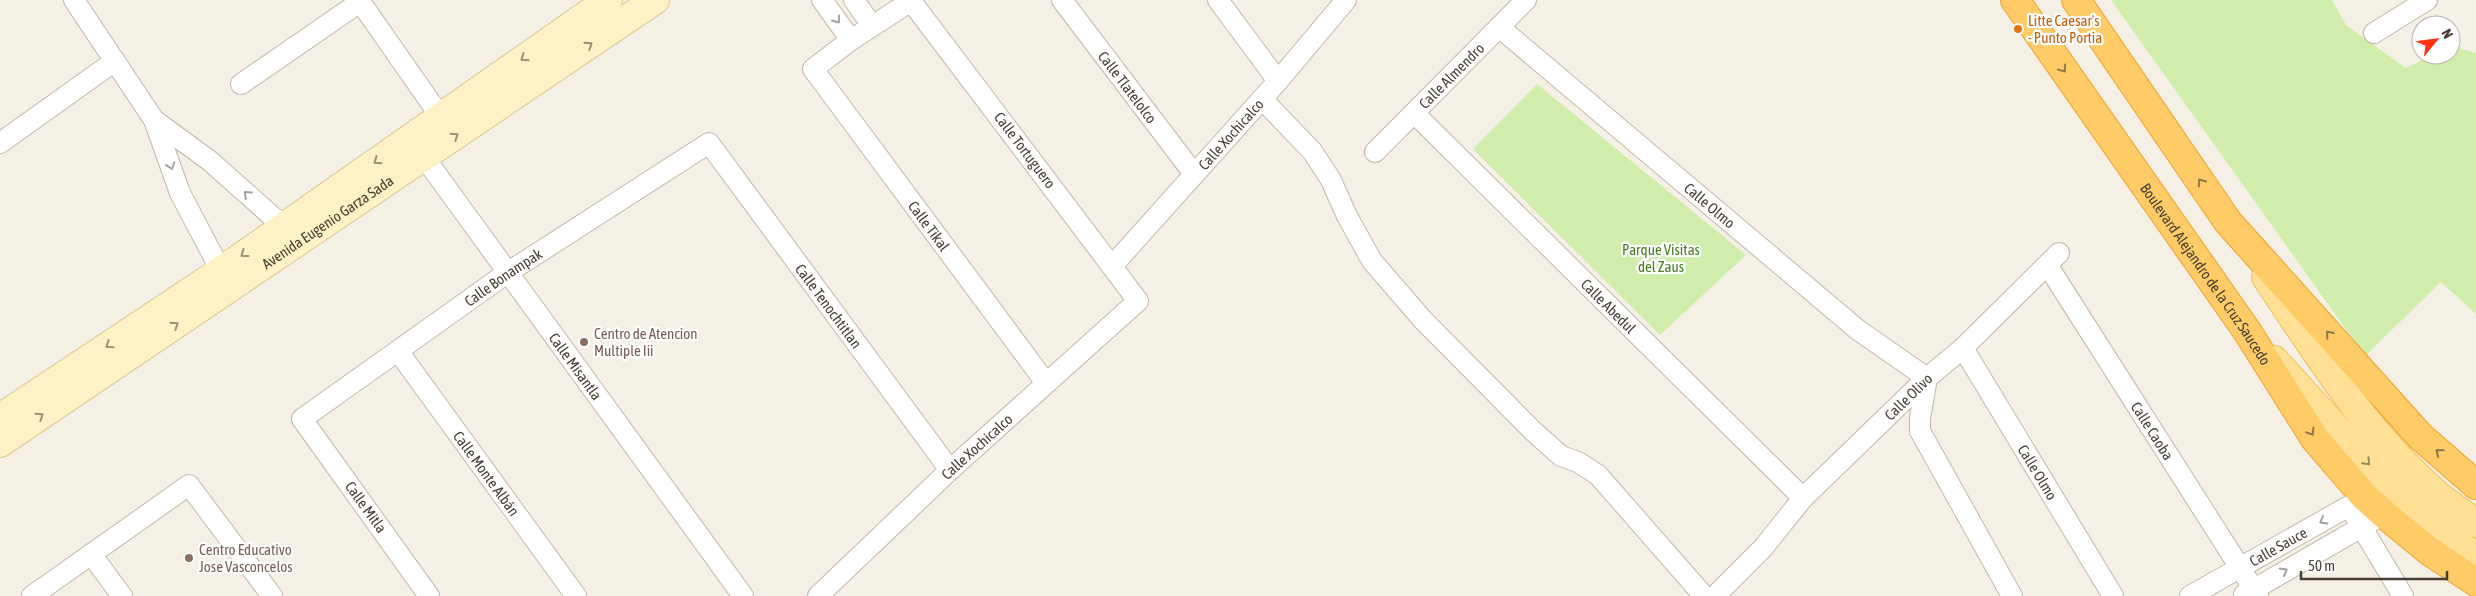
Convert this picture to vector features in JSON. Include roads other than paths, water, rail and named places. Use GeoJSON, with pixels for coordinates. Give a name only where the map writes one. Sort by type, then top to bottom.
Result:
{"type":"FeatureCollection","features":[{"type":"Feature","properties":{"kind":"highway","name":"Boulevard Alejandro de la Cruz Saucedo"},"geometry":{"type":"LineString","coordinates":[[2015,0],[2248,331]]}},
{"type":"Feature","properties":{"kind":"highway"},"geometry":{"type":"LineString","coordinates":[[2076,0],[2228,222],[2420,436],[2476,484]]}},
{"type":"Feature","properties":{"kind":"highway"},"geometry":{"type":"LineString","coordinates":[[2248,331],[2315,438],[2364,511],[2476,582]]}},
{"type":"Feature","properties":{"kind":"main road","name":"Avenida Eugenio Garza Sada"},"geometry":{"type":"LineString","coordinates":[[0,443],[417,147],[440,116],[608,0]]}},
{"type":"Feature","properties":{"kind":"main road","name":"Avenida Eugenio Garza Sada"},"geometry":{"type":"LineString","coordinates":[[0,418],[221,271],[283,226],[417,147],[655,0]]}},
{"type":"Feature","properties":{"kind":"main road"},"geometry":{"type":"LineString","coordinates":[[2228,222],[2338,384],[2386,444],[2427,485],[2476,523]]}},
{"type":"Feature","properties":{"kind":"main road","name":"Boulevard Alejandro de la Cruz Saucedo"},"geometry":{"type":"LineString","coordinates":[[2248,331],[2310,400],[2422,517],[2476,557]]}},
{"type":"Feature","properties":{"kind":"street"},"geometry":{"type":"LineString","coordinates":[[74,0],[154,120],[180,194],[221,271]]}},
{"type":"Feature","properties":{"kind":"street"},"geometry":{"type":"LineString","coordinates":[[822,0],[851,40],[911,1]]}},
{"type":"Feature","properties":{"kind":"street"},"geometry":{"type":"LineString","coordinates":[[854,0],[872,26]]}},
{"type":"Feature","properties":{"kind":"street","name":"Calle Tlatelolco"},"geometry":{"type":"LineString","coordinates":[[1062,0],[1194,174]]}},
{"type":"Feature","properties":{"kind":"street"},"geometry":{"type":"LineString","coordinates":[[1218,0],[1278,81]]}},
{"type":"Feature","properties":{"kind":"street","name":"Calle Xochicalco"},"geometry":{"type":"LineString","coordinates":[[1113,265],[1278,81],[1346,0]]}},
{"type":"Feature","properties":{"kind":"street","name":"Calle Almendro"},"geometry":{"type":"LineString","coordinates":[[1376,152],[1526,0]]}},
{"type":"Feature","properties":{"kind":"street"},"geometry":{"type":"LineString","coordinates":[[2374,33],[2427,0]]}},
{"type":"Feature","properties":{"kind":"street"},"geometry":{"type":"LineString","coordinates":[[241,84],[360,1],[440,116]]}},
{"type":"Feature","properties":{"kind":"street","name":"Calle Tortuguero"},"geometry":{"type":"LineString","coordinates":[[911,1],[1138,300]]}},
{"type":"Feature","properties":{"kind":"street","name":"Calle Olmo"},"geometry":{"type":"LineString","coordinates":[[1499,27],[1858,330],[1927,378]]}},
{"type":"Feature","properties":{"kind":"street","name":"Calle Tikal"},"geometry":{"type":"LineString","coordinates":[[851,40],[813,69],[1046,383]]}},
{"type":"Feature","properties":{"kind":"street"},"geometry":{"type":"LineString","coordinates":[[0,143],[115,61]]}},
{"type":"Feature","properties":{"kind":"street"},"geometry":{"type":"LineString","coordinates":[[1262,99],[1312,151],[1331,180],[1347,216],[1372,261],[1423,320],[1533,432],[1561,456],[1578,462],[1598,475],[1704,596]]}},
{"type":"Feature","properties":{"kind":"street","name":"Calle Abedul"},"geometry":{"type":"LineString","coordinates":[[1414,113],[1803,498]]}},
{"type":"Feature","properties":{"kind":"street"},"geometry":{"type":"LineString","coordinates":[[154,120],[210,161],[283,226]]}},
{"type":"Feature","properties":{"kind":"street","name":"Calle Bonampak"},"geometry":{"type":"LineString","coordinates":[[302,419],[507,273],[709,143]]}},
{"type":"Feature","properties":{"kind":"street","name":"Calle Tenochtitlan"},"geometry":{"type":"LineString","coordinates":[[709,143],[950,470]]}},
{"type":"Feature","properties":{"kind":"street","name":"Calle Misantla"},"geometry":{"type":"LineString","coordinates":[[417,147],[743,596]]}},
{"type":"Feature","properties":{"kind":"street","name":"Calle Olivo"},"geometry":{"type":"LineString","coordinates":[[1715,596],[1763,548],[1803,498],[1927,378],[1963,348],[2054,260]]}},
{"type":"Feature","properties":{"kind":"street","name":"Calle Caoba"},"geometry":{"type":"LineString","coordinates":[[2054,260],[2241,568],[2251,594]]}},
{"type":"Feature","properties":{"kind":"street","name":"Calle Xochicalco"},"geometry":{"type":"LineString","coordinates":[[818,596],[950,470],[1138,300]]}},
{"type":"Feature","properties":{"kind":"street","name":"Calle Olmo"},"geometry":{"type":"LineString","coordinates":[[1963,348],[2113,596]]}},
{"type":"Feature","properties":{"kind":"street","name":"Calle Monte Albán"},"geometry":{"type":"LineString","coordinates":[[398,351],[576,596]]}},
{"type":"Feature","properties":{"kind":"street"},"geometry":{"type":"LineString","coordinates":[[1927,378],[1920,418],[1920,431],[2012,596]]}},
{"type":"Feature","properties":{"kind":"street","name":"Calle Mitla"},"geometry":{"type":"LineString","coordinates":[[302,419],[429,596]]}},
{"type":"Feature","properties":{"kind":"street"},"geometry":{"type":"LineString","coordinates":[[32,596],[189,485],[272,596]]}},
{"type":"Feature","properties":{"kind":"street"},"geometry":{"type":"LineString","coordinates":[[2364,511],[2403,596]]}},
{"type":"Feature","properties":{"kind":"street","name":"Calle Sauce"},"geometry":{"type":"LineString","coordinates":[[2190,596],[2241,568],[2364,511]]}},
{"type":"Feature","properties":{"kind":"street","name":"Calle Sauce"},"geometry":{"type":"LineString","coordinates":[[2251,594],[2364,511]]}},
{"type":"Feature","properties":{"kind":"street"},"geometry":{"type":"LineString","coordinates":[[91,554],[122,596]]}},
{"type":"Feature","properties":{"kind":"place","name":"Litte Caesar's - Punto Portia"},"geometry":{"type":"Point","coordinates":[2018,29]}},
{"type":"Feature","properties":{"kind":"place","name":"Centro de Atencion Multiple Iii"},"geometry":{"type":"Point","coordinates":[584,342]}},
{"type":"Feature","properties":{"kind":"place","name":"Centro Educativo Jose Vasconcelos"},"geometry":{"type":"Point","coordinates":[189,558]}},
{"type":"Feature","properties":{"kind":"park label","name":"Parque Visitas del Zaus"},"geometry":{"type":"Point","coordinates":[1661,258]}}]}
